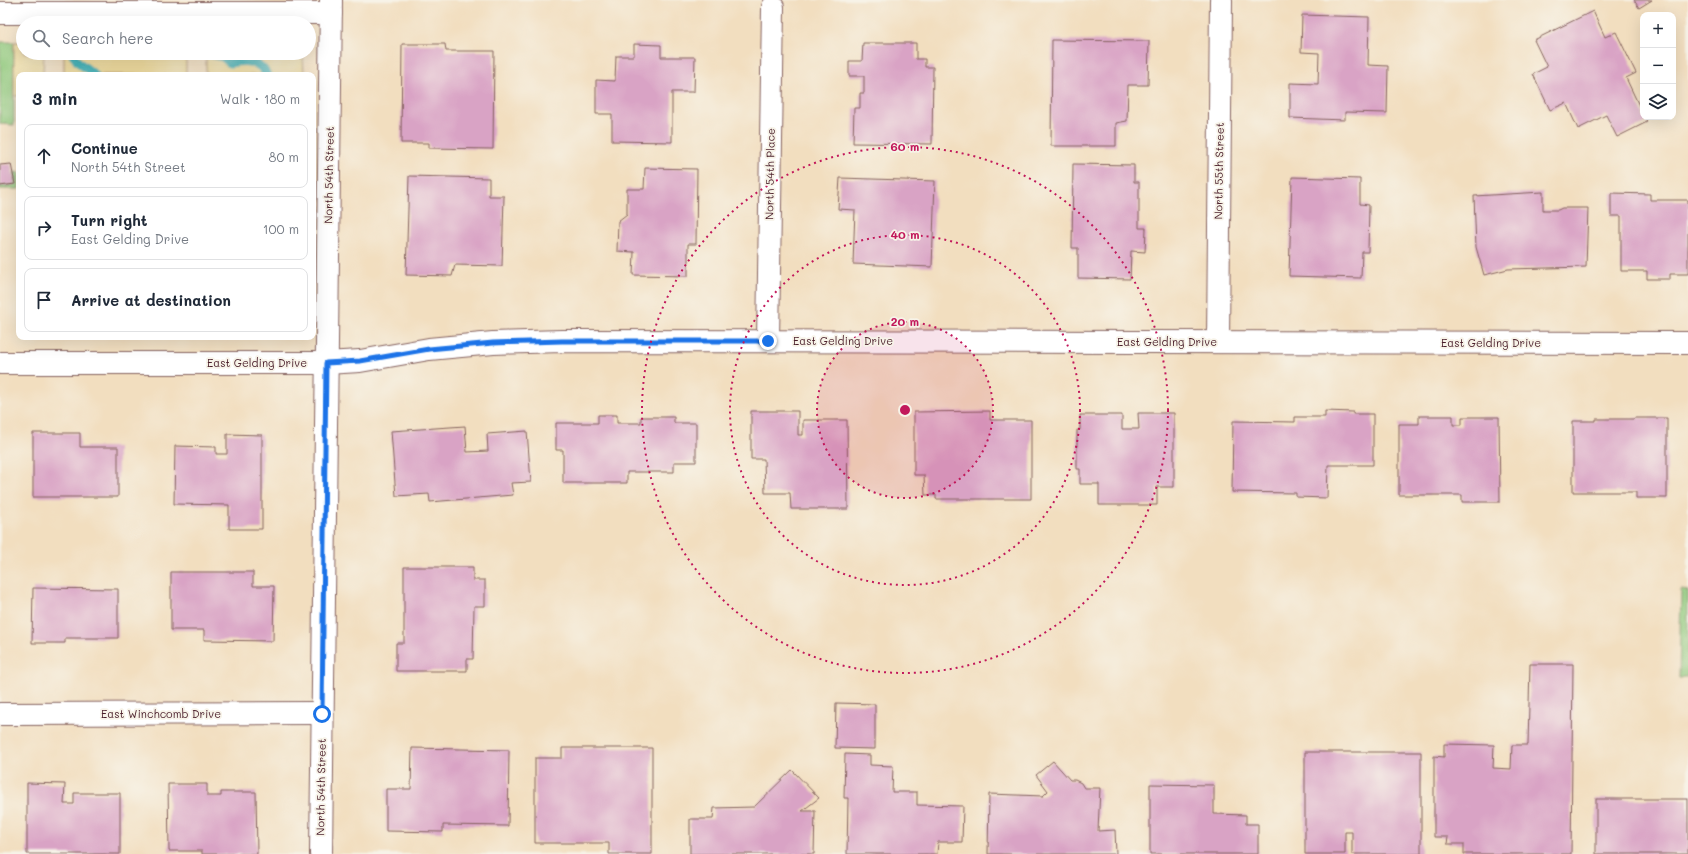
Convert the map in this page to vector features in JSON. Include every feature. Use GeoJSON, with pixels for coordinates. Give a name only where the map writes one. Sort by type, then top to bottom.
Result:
{"type":"FeatureCollection","features":[{"type":"Feature","properties":{"kind":"street","name":"North 55th Street"},"geometry":{"type":"LineString","coordinates":[[1218,342],[1221,0]]}},
{"type":"Feature","properties":{"kind":"street"},"geometry":{"type":"LineString","coordinates":[[0,13],[331,6]]}},
{"type":"Feature","properties":{"kind":"street","name":"North 54th Street"},"geometry":{"type":"LineString","coordinates":[[321,854],[331,6]]}},
{"type":"Feature","properties":{"kind":"street","name":"North 54th Place"},"geometry":{"type":"LineString","coordinates":[[768,341],[772,7]]}},
{"type":"Feature","properties":{"kind":"street","name":"East Gelding Drive"},"geometry":{"type":"LineString","coordinates":[[0,363],[326,363],[360,361],[429,349],[493,343],[562,341],[1688,343]]}},
{"type":"Feature","properties":{"kind":"street","name":"East Winchcomb Drive"},"geometry":{"type":"LineString","coordinates":[[0,714],[322,714]]}},
{"type":"Feature","properties":{"kind":"green space"},"geometry":{"type":"Polygon","coordinates":[[[0,42],[14,42],[14,125],[0,124],[0,42]]]}},
{"type":"Feature","properties":{"kind":"green space"},"geometry":{"type":"Polygon","coordinates":[[[15,172],[16,189],[0,189],[0,186],[14,185],[15,172]]]}},
{"type":"Feature","properties":{"kind":"green space"},"geometry":{"type":"Polygon","coordinates":[[[1681,590],[1688,591],[1688,677],[1679,677],[1681,590]]]}},
{"type":"Feature","properties":{"kind":"sand"},"geometry":{"type":"Polygon","coordinates":[[[14,42],[16,42],[16,60],[44,60],[43,72],[16,72],[16,96],[14,96],[14,42]]]}},
{"type":"Feature","properties":{"kind":"sand"},"geometry":{"type":"Polygon","coordinates":[[[64,60],[186,60],[186,72],[64,72],[64,60]]]}},
{"type":"Feature","properties":{"kind":"sand"},"geometry":{"type":"Polygon","coordinates":[[[206,60],[303,60],[304,72],[206,72],[206,60]]]}},
{"type":"Feature","properties":{"kind":"building"},"geometry":{"type":"Polygon","coordinates":[[[1634,0],[1652,0],[1639,8],[1634,0]]]}},
{"type":"Feature","properties":{"kind":"building"},"geometry":{"type":"Polygon","coordinates":[[[1593,11],[1605,37],[1616,32],[1636,73],[1626,78],[1640,108],[1640,120],[1646,120],[1647,122],[1617,137],[1606,115],[1578,129],[1566,103],[1550,110],[1533,74],[1547,67],[1534,40],[1593,11]]]}},
{"type":"Feature","properties":{"kind":"building"},"geometry":{"type":"Polygon","coordinates":[[[1302,15],[1369,17],[1368,65],[1388,66],[1387,113],[1345,112],[1345,120],[1290,118],[1290,83],[1318,84],[1319,53],[1301,52],[1302,15]]]}},
{"type":"Feature","properties":{"kind":"building"},"geometry":{"type":"Polygon","coordinates":[[[1052,40],[1149,41],[1148,85],[1128,85],[1127,121],[1116,123],[1116,146],[1051,146],[1052,40]]]}},
{"type":"Feature","properties":{"kind":"building"},"geometry":{"type":"Polygon","coordinates":[[[863,43],[916,43],[916,59],[925,59],[925,67],[933,67],[932,144],[853,143],[854,108],[860,108],[860,93],[864,93],[864,76],[849,76],[849,61],[862,61],[863,43]]]}},
{"type":"Feature","properties":{"kind":"building"},"geometry":{"type":"Polygon","coordinates":[[[402,44],[445,44],[446,51],[494,51],[493,149],[429,148],[429,143],[401,143],[402,44]]]}},
{"type":"Feature","properties":{"kind":"building"},"geometry":{"type":"Polygon","coordinates":[[[634,44],[661,45],[661,57],[695,57],[694,92],[672,92],[672,142],[612,141],[612,114],[596,114],[596,80],[615,81],[616,56],[634,56],[634,44]]]}},
{"type":"Feature","properties":{"kind":"building"},"geometry":{"type":"Polygon","coordinates":[[[11,164],[15,184],[0,186],[0,165],[11,164]]]}},
{"type":"Feature","properties":{"kind":"building"},"geometry":{"type":"Polygon","coordinates":[[[1073,164],[1134,165],[1134,182],[1139,182],[1139,228],[1146,228],[1145,252],[1131,251],[1130,279],[1078,278],[1078,248],[1072,248],[1073,164]]]}},
{"type":"Feature","properties":{"kind":"building"},"geometry":{"type":"Polygon","coordinates":[[[645,168],[697,169],[696,244],[688,244],[688,276],[633,275],[634,252],[617,251],[618,221],[627,214],[627,189],[644,189],[645,168]]]}},
{"type":"Feature","properties":{"kind":"building"},"geometry":{"type":"Polygon","coordinates":[[[409,176],[489,178],[489,196],[504,196],[502,266],[455,265],[452,276],[406,275],[409,176]]]}},
{"type":"Feature","properties":{"kind":"building"},"geometry":{"type":"Polygon","coordinates":[[[1292,177],[1360,179],[1360,204],[1369,205],[1368,252],[1362,252],[1361,278],[1289,276],[1292,177]]]}},
{"type":"Feature","properties":{"kind":"building"},"geometry":{"type":"Polygon","coordinates":[[[840,178],[935,181],[932,267],[853,264],[855,210],[838,209],[840,178]]]}},
{"type":"Feature","properties":{"kind":"building"},"geometry":{"type":"Polygon","coordinates":[[[1543,192],[1543,210],[1588,208],[1586,267],[1508,269],[1484,275],[1476,247],[1474,196],[1543,192]]]}},
{"type":"Feature","properties":{"kind":"building"},"geometry":{"type":"Polygon","coordinates":[[[1611,193],[1650,194],[1650,200],[1688,200],[1688,274],[1670,274],[1670,279],[1647,279],[1647,271],[1621,271],[1621,216],[1611,216],[1611,193]]]}},
{"type":"Feature","properties":{"kind":"building"},"geometry":{"type":"Polygon","coordinates":[[[751,411],[798,411],[798,435],[803,435],[803,420],[847,420],[848,509],[791,509],[790,493],[765,493],[764,459],[751,459],[751,411]]]}},
{"type":"Feature","properties":{"kind":"building"},"geometry":{"type":"Polygon","coordinates":[[[990,411],[990,420],[1031,420],[1031,499],[936,499],[936,495],[925,495],[924,475],[914,475],[914,412],[990,411]]]}},
{"type":"Feature","properties":{"kind":"building"},"geometry":{"type":"Polygon","coordinates":[[[1325,411],[1353,412],[1353,414],[1373,414],[1373,465],[1328,465],[1327,498],[1296,497],[1296,493],[1232,492],[1233,421],[1295,422],[1295,417],[1325,417],[1325,411]]]}},
{"type":"Feature","properties":{"kind":"building"},"geometry":{"type":"Polygon","coordinates":[[[1138,413],[1174,413],[1174,487],[1157,487],[1157,505],[1099,505],[1099,484],[1080,484],[1080,469],[1077,469],[1077,430],[1080,430],[1080,415],[1122,415],[1122,429],[1139,429],[1138,413]]]}},
{"type":"Feature","properties":{"kind":"building"},"geometry":{"type":"Polygon","coordinates":[[[598,415],[617,415],[617,423],[641,423],[641,417],[674,417],[674,423],[696,423],[696,462],[674,462],[674,472],[627,472],[627,483],[563,483],[563,450],[556,450],[556,423],[598,423],[598,415]]]}},
{"type":"Feature","properties":{"kind":"building"},"geometry":{"type":"Polygon","coordinates":[[[1419,416],[1453,416],[1453,425],[1462,425],[1462,417],[1499,417],[1500,502],[1462,502],[1462,495],[1399,495],[1399,424],[1419,424],[1419,416]]]}},
{"type":"Feature","properties":{"kind":"building"},"geometry":{"type":"Polygon","coordinates":[[[1667,418],[1667,498],[1636,498],[1636,492],[1573,492],[1573,421],[1667,418]]]}},
{"type":"Feature","properties":{"kind":"building"},"geometry":{"type":"Polygon","coordinates":[[[465,426],[467,452],[488,451],[487,434],[527,431],[531,482],[511,483],[513,495],[430,502],[429,494],[396,496],[391,431],[465,426]]]}},
{"type":"Feature","properties":{"kind":"building"},"geometry":{"type":"Polygon","coordinates":[[[33,433],[80,433],[80,447],[118,447],[118,497],[33,497],[33,433]]]}},
{"type":"Feature","properties":{"kind":"building"},"geometry":{"type":"Polygon","coordinates":[[[227,434],[262,435],[262,529],[229,529],[229,505],[174,504],[175,446],[216,447],[216,454],[227,454],[227,434]]]}},
{"type":"Feature","properties":{"kind":"building"},"geometry":{"type":"Polygon","coordinates":[[[404,567],[473,567],[473,580],[485,580],[485,606],[474,606],[473,659],[467,659],[467,671],[396,671],[396,643],[404,643],[404,567]]]}},
{"type":"Feature","properties":{"kind":"building"},"geometry":{"type":"Polygon","coordinates":[[[171,572],[253,572],[253,586],[274,586],[273,641],[204,640],[204,630],[171,630],[171,572]]]}},
{"type":"Feature","properties":{"kind":"building"},"geometry":{"type":"Polygon","coordinates":[[[33,588],[118,589],[118,638],[65,638],[65,643],[32,643],[33,588]]]}},
{"type":"Feature","properties":{"kind":"building"},"geometry":{"type":"Polygon","coordinates":[[[1530,664],[1573,664],[1571,854],[1464,854],[1464,844],[1447,844],[1448,837],[1434,837],[1434,756],[1444,757],[1444,744],[1494,745],[1493,768],[1511,769],[1512,745],[1528,745],[1530,664]]]}},
{"type":"Feature","properties":{"kind":"building"},"geometry":{"type":"Polygon","coordinates":[[[836,703],[875,704],[875,749],[835,748],[836,703]]]}},
{"type":"Feature","properties":{"kind":"building"},"geometry":{"type":"Polygon","coordinates":[[[412,748],[509,750],[508,826],[443,825],[443,832],[386,831],[386,789],[411,789],[412,748]]]}},
{"type":"Feature","properties":{"kind":"building"},"geometry":{"type":"Polygon","coordinates":[[[562,748],[652,748],[652,854],[609,854],[609,843],[535,843],[535,758],[562,758],[562,748]]]}},
{"type":"Feature","properties":{"kind":"building"},"geometry":{"type":"Polygon","coordinates":[[[1305,752],[1421,752],[1421,854],[1352,854],[1352,832],[1345,832],[1345,854],[1305,854],[1305,752]]]}},
{"type":"Feature","properties":{"kind":"building"},"geometry":{"type":"Polygon","coordinates":[[[845,754],[870,755],[870,765],[893,766],[892,792],[917,792],[917,805],[963,806],[962,842],[938,842],[937,854],[847,854],[848,798],[844,798],[845,754]]]}},
{"type":"Feature","properties":{"kind":"building"},"geometry":{"type":"Polygon","coordinates":[[[1053,761],[1070,780],[1075,780],[1081,783],[1084,788],[1100,788],[1098,831],[1115,830],[1116,854],[988,854],[989,794],[1043,796],[1048,791],[1036,775],[1053,761]]]}},
{"type":"Feature","properties":{"kind":"building"},"geometry":{"type":"Polygon","coordinates":[[[792,770],[819,798],[802,811],[815,811],[814,854],[690,854],[690,819],[713,819],[714,808],[754,807],[792,770]]]}},
{"type":"Feature","properties":{"kind":"building"},"geometry":{"type":"Polygon","coordinates":[[[27,783],[65,784],[64,804],[74,804],[74,793],[120,793],[120,854],[27,854],[27,783]]]}},
{"type":"Feature","properties":{"kind":"building"},"geometry":{"type":"Polygon","coordinates":[[[168,784],[207,784],[207,796],[221,796],[221,792],[256,792],[257,854],[202,854],[202,851],[169,851],[168,784]]]}},
{"type":"Feature","properties":{"kind":"building"},"geometry":{"type":"Polygon","coordinates":[[[1150,784],[1214,785],[1214,814],[1246,815],[1246,824],[1258,824],[1258,854],[1150,854],[1150,784]]]}},
{"type":"Feature","properties":{"kind":"building"},"geometry":{"type":"Polygon","coordinates":[[[1596,799],[1688,799],[1688,854],[1596,854],[1596,799]]]}},
{"type":"Feature","properties":{"kind":"waterway"},"geometry":{"type":"LineString","coordinates":[[77,60],[91,72]]}},
{"type":"Feature","properties":{"kind":"waterway"},"geometry":{"type":"LineString","coordinates":[[226,60],[230,63],[252,62],[260,66],[265,72]]}},
{"type":"Feature","properties":{"kind":"route"},"geometry":{"type":"LineString","coordinates":[[322,714],[326,363],[360,361],[429,349],[493,343],[562,341],[768,341]]}}]}
